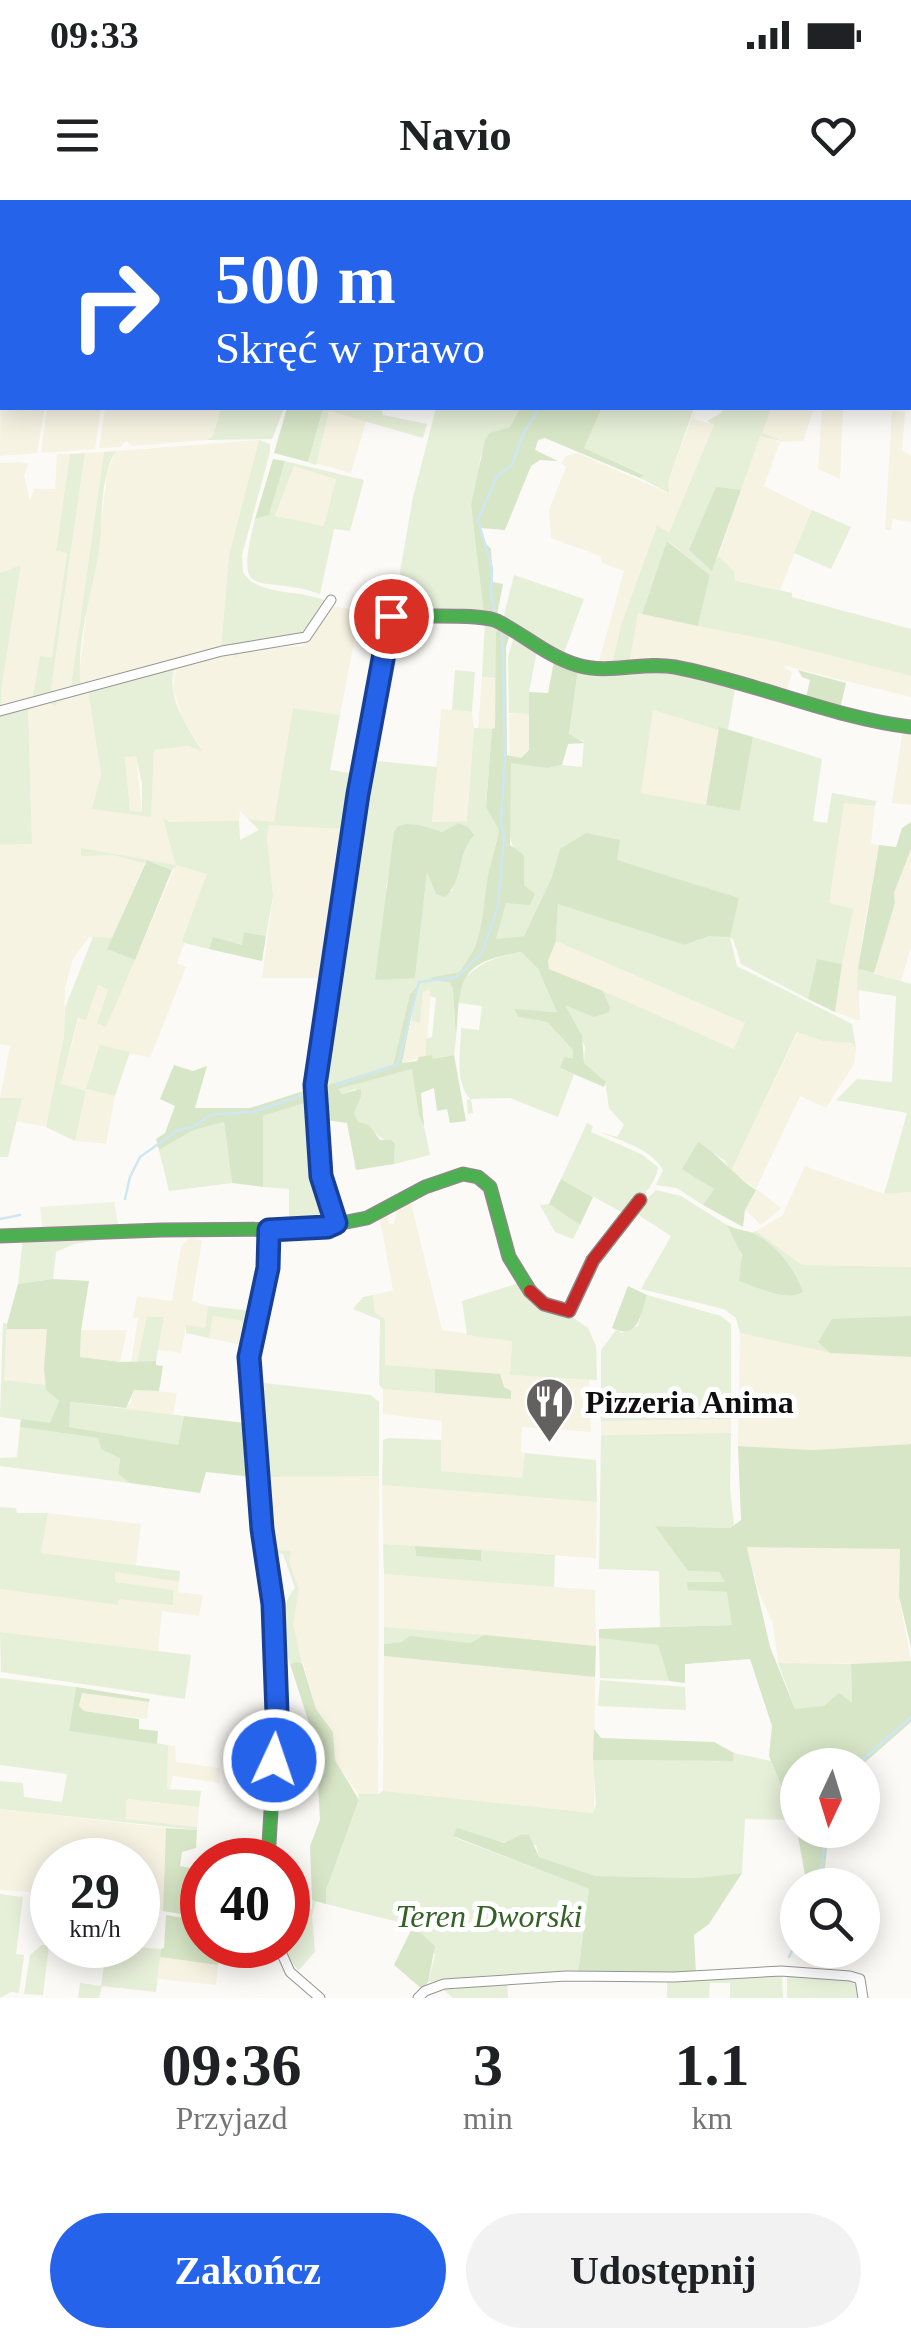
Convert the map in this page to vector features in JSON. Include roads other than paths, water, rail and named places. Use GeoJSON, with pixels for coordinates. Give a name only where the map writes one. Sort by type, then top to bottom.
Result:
{"type":"FeatureCollection","features":[{"type":"Feature","properties":{"kind":"street"},"geometry":{"type":"LineString","coordinates":[[0,710],[222,651],[306,638],[331,600]]}},
{"type":"Feature","properties":{"kind":"street"},"geometry":{"type":"LineString","coordinates":[[336,1223],[321,1176],[315,1085],[355,812],[391,616],[493,619],[551,655],[576,665],[602,671],[674,666],[884,724],[911,727]]}},
{"type":"Feature","properties":{"kind":"street"},"geometry":{"type":"LineString","coordinates":[[0,1236],[269,1230],[327,1227],[336,1223],[344,1226],[362,1221],[412,1192],[464,1174],[476,1175],[494,1192],[500,1230],[509,1254],[537,1301],[550,1310],[569,1311],[593,1260],[640,1200]]}},
{"type":"Feature","properties":{"kind":"street"},"geometry":{"type":"LineString","coordinates":[[269,1230],[268,1268],[249,1357],[262,1529],[273,1604],[276,1687],[269,1838]]}},
{"type":"Feature","properties":{"kind":"street"},"geometry":{"type":"LineString","coordinates":[[288,1968],[320,1998]]}},
{"type":"Feature","properties":{"kind":"street"},"geometry":{"type":"LineString","coordinates":[[418,1998],[428,1989],[444,1984],[566,1976],[781,1971],[860,1979],[863,1998]]}},
{"type":"Feature","properties":{"kind":"street"},"geometry":{"type":"LineString","coordinates":[[299,1994],[301,1981]]}},
{"type":"Feature","properties":{"kind":"waterway"},"geometry":{"type":"LineString","coordinates":[[495,613],[492,568],[478,520],[497,476],[512,465],[522,436],[538,410]]}},
{"type":"Feature","properties":{"kind":"waterway"},"geometry":{"type":"LineString","coordinates":[[337,1085],[398,1064],[419,982],[457,977],[482,953],[498,906],[504,834],[502,631]]}},
{"type":"Feature","properties":{"kind":"waterway"},"geometry":{"type":"LineString","coordinates":[[125,1199],[140,1157],[178,1130],[193,1127],[212,1114],[253,1112],[309,1093]]}},
{"type":"Feature","properties":{"kind":"waterway"},"geometry":{"type":"LineString","coordinates":[[0,1219],[20,1215]]}},
{"type":"Feature","properties":{"kind":"waterway"},"geometry":{"type":"LineString","coordinates":[[876,1748],[911,1717]]}},
{"type":"Feature","properties":{"kind":"waterway"},"geometry":{"type":"LineString","coordinates":[[822,1868],[824,1848]]}},
{"type":"Feature","properties":{"kind":"place","name":"Pizzeria Anima"},"geometry":{"type":"Point","coordinates":[550,1444]}},
{"type":"Feature","properties":{"kind":"park label","name":"Teren Dworski"},"geometry":{"type":"Point","coordinates":[489,1916]}}]}
